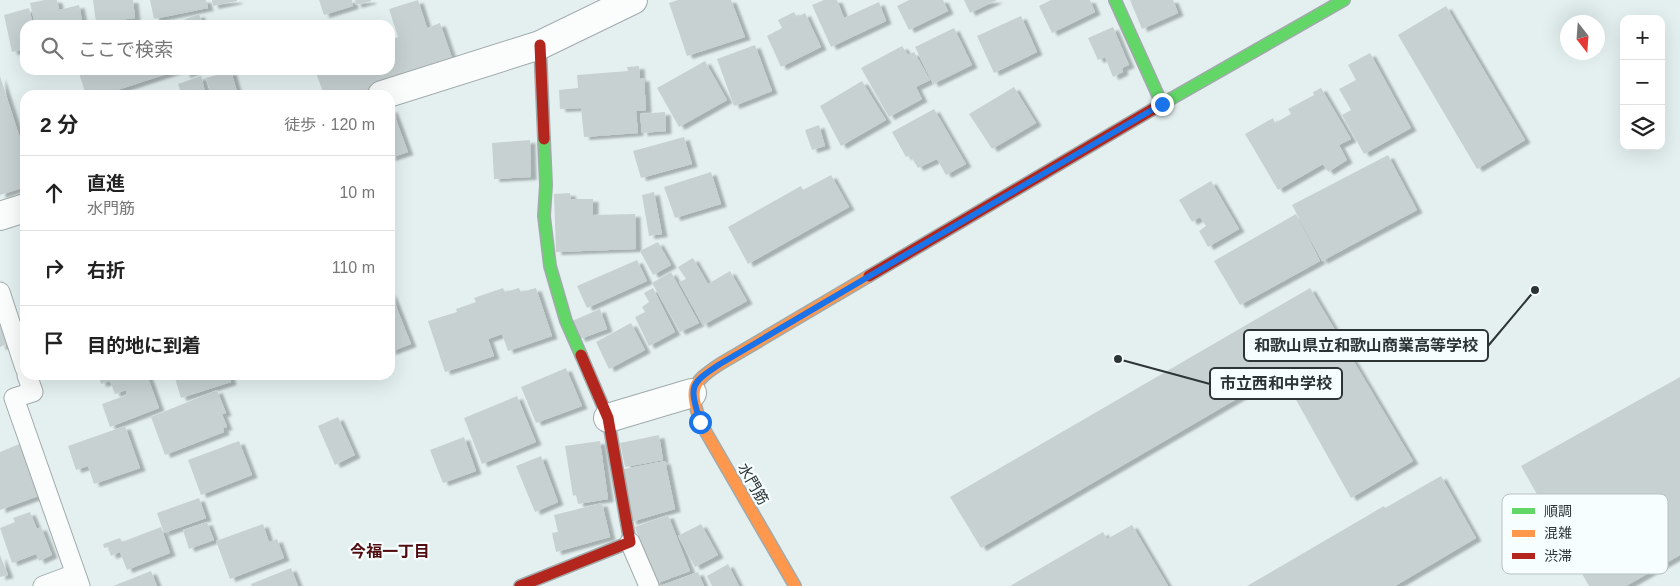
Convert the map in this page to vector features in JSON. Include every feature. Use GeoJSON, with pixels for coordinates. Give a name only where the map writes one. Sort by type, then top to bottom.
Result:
{"type":"FeatureCollection","features":[{"type":"Feature","properties":{"kind":"street"},"geometry":{"type":"LineString","coordinates":[[395,91],[540,45],[590,10],[633,0]]}},
{"type":"Feature","properties":{"kind":"street"},"geometry":{"type":"LineString","coordinates":[[1115,0],[1162,104]]}},
{"type":"Feature","properties":{"kind":"street"},"geometry":{"type":"LineString","coordinates":[[608,418],[692,393],[699,378],[720,364],[1162,104],[1344,0]]}},
{"type":"Feature","properties":{"kind":"street"},"geometry":{"type":"LineString","coordinates":[[520,586],[630,542],[608,418],[566,321],[550,266],[544,216],[546,185],[540,45]]}},
{"type":"Feature","properties":{"kind":"street"},"geometry":{"type":"LineString","coordinates":[[0,216],[20,210]]}},
{"type":"Feature","properties":{"kind":"street","name":"水門筋"},"geometry":{"type":"LineString","coordinates":[[692,393],[700,422],[795,586]]}},
{"type":"Feature","properties":{"kind":"lane"},"geometry":{"type":"LineString","coordinates":[[0,292],[20,353]]}},
{"type":"Feature","properties":{"kind":"lane"},"geometry":{"type":"LineString","coordinates":[[29,380],[33,392],[14,398],[78,580],[43,586]]}},
{"type":"Feature","properties":{"kind":"lane"},"geometry":{"type":"LineString","coordinates":[[630,542],[649,586]]}},
{"type":"Feature","properties":{"kind":"building"},"geometry":{"type":"Polygon","coordinates":[[[57,0],[59,10],[79,5],[82,20],[34,20],[30,3],[57,0]]]}},
{"type":"Feature","properties":{"kind":"building"},"geometry":{"type":"Polygon","coordinates":[[[93,0],[133,0],[135,18],[96,20],[93,0]]]}},
{"type":"Feature","properties":{"kind":"building"},"geometry":{"type":"Polygon","coordinates":[[[150,0],[206,0],[208,8],[154,19],[150,0]]]}},
{"type":"Feature","properties":{"kind":"building"},"geometry":{"type":"Polygon","coordinates":[[[212,0],[237,0],[237,1],[213,6],[212,0]]]}},
{"type":"Feature","properties":{"kind":"building"},"geometry":{"type":"Polygon","coordinates":[[[319,0],[352,0],[353,6],[324,15],[319,0]]]}},
{"type":"Feature","properties":{"kind":"building"},"geometry":{"type":"Polygon","coordinates":[[[355,0],[371,0],[371,1],[356,5],[355,0]]]}},
{"type":"Feature","properties":{"kind":"building"},"geometry":{"type":"Polygon","coordinates":[[[418,0],[427,28],[440,23],[454,64],[378,90],[322,90],[317,75],[395,75],[395,38],[398,37],[395,20],[393,20],[389,9],[418,0]]]}},
{"type":"Feature","properties":{"kind":"building"},"geometry":{"type":"Polygon","coordinates":[[[678,0],[731,0],[745,37],[687,56],[669,3],[678,0]]]}},
{"type":"Feature","properties":{"kind":"building"},"geometry":{"type":"Polygon","coordinates":[[[824,0],[837,0],[844,18],[879,2],[886,21],[831,47],[812,5],[824,0]]]}},
{"type":"Feature","properties":{"kind":"building"},"geometry":{"type":"Polygon","coordinates":[[[909,0],[943,0],[948,11],[909,30],[897,6],[909,0]]]}},
{"type":"Feature","properties":{"kind":"building"},"geometry":{"type":"Polygon","coordinates":[[[964,0],[997,0],[970,13],[964,0]]]}},
{"type":"Feature","properties":{"kind":"building"},"geometry":{"type":"Polygon","coordinates":[[[1051,0],[1090,0],[1095,12],[1052,33],[1039,6],[1051,0]]]}},
{"type":"Feature","properties":{"kind":"building"},"geometry":{"type":"Polygon","coordinates":[[[1130,0],[1173,0],[1178,13],[1142,29],[1130,0]]]}},
{"type":"Feature","properties":{"kind":"building"},"geometry":{"type":"Polygon","coordinates":[[[1446,6],[1525,140],[1477,169],[1398,35],[1446,6]]]}},
{"type":"Feature","properties":{"kind":"building"},"geometry":{"type":"Polygon","coordinates":[[[29,8],[32,20],[20,20],[20,50],[12,52],[4,15],[29,8]]]}},
{"type":"Feature","properties":{"kind":"building"},"geometry":{"type":"Polygon","coordinates":[[[794,12],[797,17],[805,13],[821,47],[781,67],[767,36],[782,28],[778,20],[794,12]]]}},
{"type":"Feature","properties":{"kind":"building"},"geometry":{"type":"Polygon","coordinates":[[[199,14],[201,20],[183,20],[199,14]]]}},
{"type":"Feature","properties":{"kind":"building"},"geometry":{"type":"Polygon","coordinates":[[[1021,16],[1037,52],[994,73],[977,36],[1021,16]]]}},
{"type":"Feature","properties":{"kind":"building"},"geometry":{"type":"Polygon","coordinates":[[[1113,27],[1129,65],[1122,68],[1123,72],[1113,77],[1105,57],[1098,60],[1088,38],[1113,27]]]}},
{"type":"Feature","properties":{"kind":"building"},"geometry":{"type":"Polygon","coordinates":[[[954,28],[972,65],[933,84],[915,47],[954,28]]]}},
{"type":"Feature","properties":{"kind":"building"},"geometry":{"type":"Polygon","coordinates":[[[755,45],[772,91],[734,106],[717,59],[755,45]]]}},
{"type":"Feature","properties":{"kind":"building"},"geometry":{"type":"Polygon","coordinates":[[[902,46],[908,55],[914,52],[930,80],[916,87],[922,99],[889,117],[861,68],[902,46]]]}},
{"type":"Feature","properties":{"kind":"building"},"geometry":{"type":"Polygon","coordinates":[[[1370,53],[1411,128],[1364,154],[1342,115],[1351,110],[1339,89],[1356,80],[1348,65],[1370,53]]]}},
{"type":"Feature","properties":{"kind":"building"},"geometry":{"type":"Polygon","coordinates":[[[705,61],[727,100],[679,127],[657,88],[705,61]]]}},
{"type":"Feature","properties":{"kind":"building"},"geometry":{"type":"Polygon","coordinates":[[[639,66],[640,79],[644,78],[646,110],[636,111],[638,133],[584,137],[581,108],[560,109],[559,90],[578,88],[577,75],[628,71],[627,67],[639,66]]]}},
{"type":"Feature","properties":{"kind":"building"},"geometry":{"type":"Polygon","coordinates":[[[80,75],[164,75],[117,90],[84,90],[80,75]]]}},
{"type":"Feature","properties":{"kind":"building"},"geometry":{"type":"Polygon","coordinates":[[[217,75],[232,75],[237,90],[210,90],[206,78],[217,75]]]}},
{"type":"Feature","properties":{"kind":"building"},"geometry":{"type":"Polygon","coordinates":[[[0,76],[20,138],[20,189],[0,195],[0,76]]]}},
{"type":"Feature","properties":{"kind":"building"},"geometry":{"type":"Polygon","coordinates":[[[201,76],[205,90],[180,90],[178,84],[201,76]]]}},
{"type":"Feature","properties":{"kind":"building"},"geometry":{"type":"Polygon","coordinates":[[[862,81],[886,120],[841,146],[820,106],[862,81]]]}},
{"type":"Feature","properties":{"kind":"building"},"geometry":{"type":"Polygon","coordinates":[[[1014,87],[1036,123],[992,149],[969,114],[1014,87]]]}},
{"type":"Feature","properties":{"kind":"building"},"geometry":{"type":"Polygon","coordinates":[[[1321,88],[1351,139],[1339,145],[1347,160],[1328,172],[1323,164],[1278,190],[1245,134],[1273,118],[1275,123],[1291,114],[1288,109],[1314,95],[1313,92],[1321,88]]]}},
{"type":"Feature","properties":{"kind":"building"},"geometry":{"type":"Polygon","coordinates":[[[934,109],[966,164],[946,175],[937,159],[918,168],[910,155],[906,157],[892,132],[934,109]]]}},
{"type":"Feature","properties":{"kind":"building"},"geometry":{"type":"Polygon","coordinates":[[[665,112],[666,131],[642,133],[640,114],[665,112]]]}},
{"type":"Feature","properties":{"kind":"building"},"geometry":{"type":"Polygon","coordinates":[[[395,117],[408,152],[395,156],[395,117]]]}},
{"type":"Feature","properties":{"kind":"building"},"geometry":{"type":"Polygon","coordinates":[[[819,125],[825,146],[812,150],[805,130],[819,125]]]}},
{"type":"Feature","properties":{"kind":"building"},"geometry":{"type":"Polygon","coordinates":[[[684,137],[692,164],[641,178],[633,151],[684,137]]]}},
{"type":"Feature","properties":{"kind":"building"},"geometry":{"type":"Polygon","coordinates":[[[530,140],[531,177],[494,179],[492,143],[530,140]]]}},
{"type":"Feature","properties":{"kind":"building"},"geometry":{"type":"Polygon","coordinates":[[[1388,155],[1417,210],[1322,261],[1292,205],[1388,155]]]}},
{"type":"Feature","properties":{"kind":"building"},"geometry":{"type":"Polygon","coordinates":[[[711,172],[721,204],[675,218],[664,187],[711,172]]]}},
{"type":"Feature","properties":{"kind":"building"},"geometry":{"type":"Polygon","coordinates":[[[831,175],[849,207],[748,264],[728,227],[801,186],[803,190],[831,175]]]}},
{"type":"Feature","properties":{"kind":"building"},"geometry":{"type":"Polygon","coordinates":[[[1211,181],[1239,229],[1208,247],[1199,231],[1206,226],[1200,217],[1192,222],[1179,200],[1211,181]]]}},
{"type":"Feature","properties":{"kind":"building"},"geometry":{"type":"Polygon","coordinates":[[[654,192],[662,234],[649,236],[642,195],[654,192]]]}},
{"type":"Feature","properties":{"kind":"building"},"geometry":{"type":"Polygon","coordinates":[[[570,193],[571,199],[593,199],[593,215],[635,214],[636,249],[556,252],[554,194],[570,193]]]}},
{"type":"Feature","properties":{"kind":"building"},"geometry":{"type":"Polygon","coordinates":[[[1296,214],[1320,261],[1240,305],[1214,261],[1296,214]]]}},
{"type":"Feature","properties":{"kind":"building"},"geometry":{"type":"Polygon","coordinates":[[[658,242],[671,265],[653,275],[640,251],[658,242]]]}},
{"type":"Feature","properties":{"kind":"building"},"geometry":{"type":"Polygon","coordinates":[[[693,258],[708,284],[730,271],[747,301],[703,325],[679,282],[686,279],[678,267],[693,258]]]}},
{"type":"Feature","properties":{"kind":"building"},"geometry":{"type":"Polygon","coordinates":[[[637,260],[647,281],[587,308],[577,286],[637,260]]]}},
{"type":"Feature","properties":{"kind":"building"},"geometry":{"type":"Polygon","coordinates":[[[671,272],[699,323],[680,332],[652,283],[671,272]]]}},
{"type":"Feature","properties":{"kind":"building"},"geometry":{"type":"Polygon","coordinates":[[[503,288],[505,292],[519,288],[521,292],[536,288],[552,336],[508,351],[502,334],[488,339],[494,356],[445,372],[428,321],[457,312],[456,309],[476,302],[474,298],[503,288]]]}},
{"type":"Feature","properties":{"kind":"building"},"geometry":{"type":"Polygon","coordinates":[[[653,288],[675,332],[649,346],[635,317],[645,312],[642,307],[649,302],[644,293],[653,288]]]}},
{"type":"Feature","properties":{"kind":"building"},"geometry":{"type":"Polygon","coordinates":[[[1310,288],[1413,461],[1351,498],[1281,373],[981,548],[950,497],[1310,288]]]}},
{"type":"Feature","properties":{"kind":"building"},"geometry":{"type":"Polygon","coordinates":[[[395,304],[411,344],[395,350],[395,304]]]}},
{"type":"Feature","properties":{"kind":"building"},"geometry":{"type":"Polygon","coordinates":[[[600,309],[607,329],[580,339],[572,321],[600,309]]]}},
{"type":"Feature","properties":{"kind":"building"},"geometry":{"type":"Polygon","coordinates":[[[0,323],[7,344],[0,347],[0,323]]]}},
{"type":"Feature","properties":{"kind":"building"},"geometry":{"type":"Polygon","coordinates":[[[631,323],[645,350],[609,369],[596,342],[631,323]]]}},
{"type":"Feature","properties":{"kind":"building"},"geometry":{"type":"Polygon","coordinates":[[[566,368],[582,406],[536,423],[521,387],[566,368]]]}},
{"type":"Feature","properties":{"kind":"building"},"geometry":{"type":"Polygon","coordinates":[[[1680,377],[1680,555],[1668,562],[1668,494],[1537,494],[1521,466],[1680,377]]]}},
{"type":"Feature","properties":{"kind":"building"},"geometry":{"type":"Polygon","coordinates":[[[100,380],[149,380],[159,408],[110,427],[102,404],[127,395],[126,390],[115,394],[110,381],[101,384],[100,380]]]}},
{"type":"Feature","properties":{"kind":"building"},"geometry":{"type":"Polygon","coordinates":[[[176,380],[230,380],[231,382],[181,398],[176,380]]]}},
{"type":"Feature","properties":{"kind":"building"},"geometry":{"type":"Polygon","coordinates":[[[217,390],[226,413],[222,414],[227,427],[223,428],[224,432],[165,455],[151,417],[217,390]]]}},
{"type":"Feature","properties":{"kind":"building"},"geometry":{"type":"Polygon","coordinates":[[[517,396],[536,442],[482,464],[464,418],[517,396]]]}},
{"type":"Feature","properties":{"kind":"building"},"geometry":{"type":"Polygon","coordinates":[[[338,417],[355,455],[335,465],[318,426],[338,417]]]}},
{"type":"Feature","properties":{"kind":"building"},"geometry":{"type":"Polygon","coordinates":[[[125,426],[140,468],[94,484],[88,466],[76,470],[68,446],[125,426]]]}},
{"type":"Feature","properties":{"kind":"building"},"geometry":{"type":"Polygon","coordinates":[[[659,435],[663,460],[625,467],[620,443],[659,435]]]}},
{"type":"Feature","properties":{"kind":"building"},"geometry":{"type":"Polygon","coordinates":[[[464,437],[476,471],[443,483],[430,450],[464,437]]]}},
{"type":"Feature","properties":{"kind":"building"},"geometry":{"type":"Polygon","coordinates":[[[239,441],[252,475],[201,495],[188,460],[239,441]]]}},
{"type":"Feature","properties":{"kind":"building"},"geometry":{"type":"Polygon","coordinates":[[[600,441],[608,499],[578,504],[576,495],[573,496],[565,446],[600,441]]]}},
{"type":"Feature","properties":{"kind":"building"},"geometry":{"type":"Polygon","coordinates":[[[22,443],[41,495],[0,510],[0,452],[22,443]]]}},
{"type":"Feature","properties":{"kind":"building"},"geometry":{"type":"Polygon","coordinates":[[[541,456],[558,502],[535,512],[516,466],[541,456]]]}},
{"type":"Feature","properties":{"kind":"building"},"geometry":{"type":"Polygon","coordinates":[[[665,461],[675,509],[631,522],[624,469],[665,461]]]}},
{"type":"Feature","properties":{"kind":"building"},"geometry":{"type":"Polygon","coordinates":[[[1441,476],[1476,538],[1395,586],[1247,586],[1384,506],[1385,508],[1441,476]]]}},
{"type":"Feature","properties":{"kind":"building"},"geometry":{"type":"Polygon","coordinates":[[[199,498],[206,518],[164,533],[157,513],[199,498]]]}},
{"type":"Feature","properties":{"kind":"building"},"geometry":{"type":"Polygon","coordinates":[[[602,503],[610,537],[556,552],[552,533],[558,532],[554,515],[602,503]]]}},
{"type":"Feature","properties":{"kind":"building"},"geometry":{"type":"Polygon","coordinates":[[[30,512],[37,529],[41,527],[52,555],[39,561],[36,554],[12,563],[0,528],[15,522],[13,518],[30,512]]]}},
{"type":"Feature","properties":{"kind":"building"},"geometry":{"type":"Polygon","coordinates":[[[668,515],[690,571],[655,584],[635,527],[668,515]]]}},
{"type":"Feature","properties":{"kind":"building"},"geometry":{"type":"Polygon","coordinates":[[[207,522],[214,540],[189,549],[183,530],[207,522]]]}},
{"type":"Feature","properties":{"kind":"building"},"geometry":{"type":"Polygon","coordinates":[[[263,524],[269,542],[277,539],[284,558],[230,579],[216,541],[263,524]]]}},
{"type":"Feature","properties":{"kind":"building"},"geometry":{"type":"Polygon","coordinates":[[[701,524],[718,555],[695,567],[678,536],[701,524]]]}},
{"type":"Feature","properties":{"kind":"building"},"geometry":{"type":"Polygon","coordinates":[[[1132,525],[1168,586],[1010,586],[1103,532],[1107,539],[1132,525]]]}},
{"type":"Feature","properties":{"kind":"building"},"geometry":{"type":"Polygon","coordinates":[[[161,527],[170,553],[127,570],[120,552],[111,556],[108,547],[104,548],[103,544],[120,538],[122,542],[161,527]]]}},
{"type":"Feature","properties":{"kind":"building"},"geometry":{"type":"Polygon","coordinates":[[[0,555],[8,575],[0,577],[0,555]]]}},
{"type":"Feature","properties":{"kind":"building"},"geometry":{"type":"Polygon","coordinates":[[[728,564],[739,586],[712,586],[707,576],[728,564]]]}},
{"type":"Feature","properties":{"kind":"building"},"geometry":{"type":"Polygon","coordinates":[[[291,568],[298,586],[252,586],[251,584],[291,568]]]}},
{"type":"Feature","properties":{"kind":"building"},"geometry":{"type":"Polygon","coordinates":[[[151,571],[157,586],[113,586],[151,571]]]}},
{"type":"Feature","properties":{"kind":"building"},"geometry":{"type":"Polygon","coordinates":[[[698,572],[704,586],[660,586],[698,572]]]}},
{"type":"Feature","properties":{"kind":"building"},"geometry":{"type":"Polygon","coordinates":[[[1582,574],[1647,574],[1626,586],[1589,586],[1582,574]]]}},
{"type":"Feature","properties":{"kind":"traffic: fast"},"geometry":{"type":"LineString","coordinates":[[1115,0],[1162,104]]}},
{"type":"Feature","properties":{"kind":"traffic: fast"},"geometry":{"type":"LineString","coordinates":[[1155,108],[1344,0]]}},
{"type":"Feature","properties":{"kind":"traffic: fast"},"geometry":{"type":"LineString","coordinates":[[544,139],[546,185],[544,216],[550,266],[566,321],[581,355]]}},
{"type":"Feature","properties":{"kind":"traffic: slow"},"geometry":{"type":"LineString","coordinates":[[795,586],[700,422],[695,401],[695,388],[703,377],[720,364],[869,276]]}},
{"type":"Feature","properties":{"kind":"traffic: jam"},"geometry":{"type":"LineString","coordinates":[[540,45],[544,139]]}},
{"type":"Feature","properties":{"kind":"traffic: jam"},"geometry":{"type":"LineString","coordinates":[[869,276],[1155,108]]}},
{"type":"Feature","properties":{"kind":"traffic: jam"},"geometry":{"type":"LineString","coordinates":[[520,586],[630,542],[608,418],[581,355]]}},
{"type":"Feature","properties":{"kind":"place","name":"和歌山県立和歌山商業高等学校"},"geometry":{"type":"Point","coordinates":[1535,290]}},
{"type":"Feature","properties":{"kind":"place","name":"市立西和中学校"},"geometry":{"type":"Point","coordinates":[1118,359]}},
{"type":"Feature","properties":{"kind":"district","name":"今福一丁目"},"geometry":{"type":"Point","coordinates":[390,551]}},
{"type":"Feature","properties":{"kind":"route"},"geometry":{"type":"LineString","coordinates":[[700,422],[692,393],[699,378],[1162,104]]}}]}
